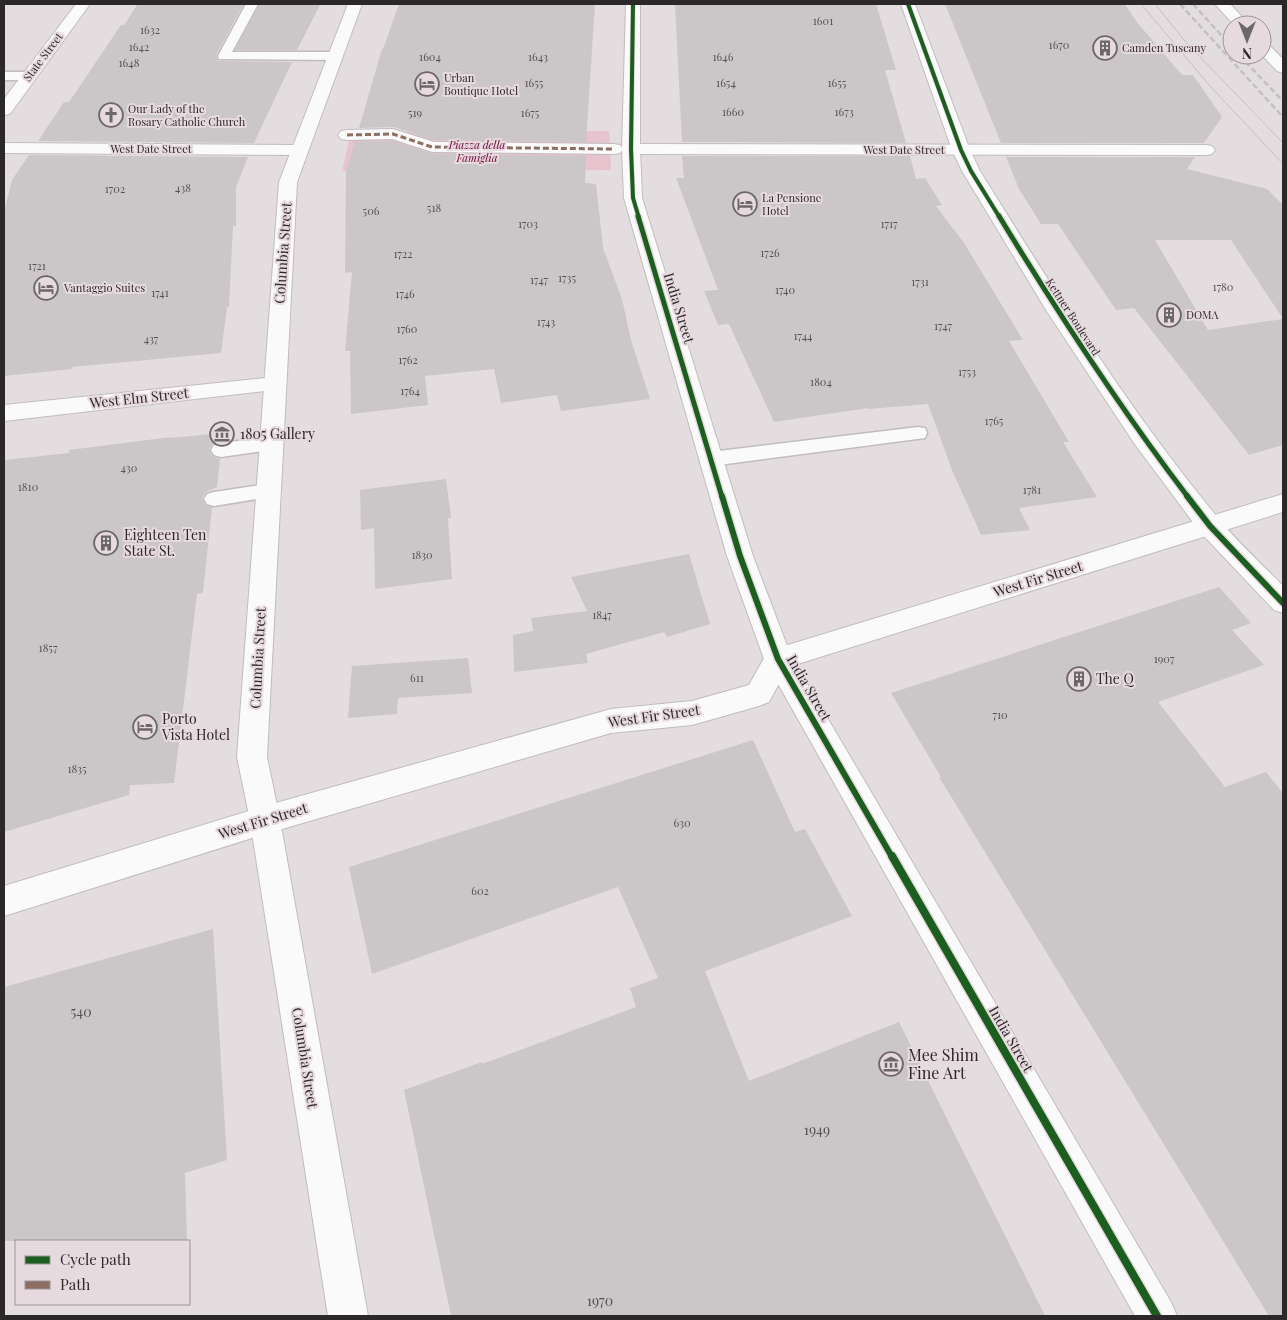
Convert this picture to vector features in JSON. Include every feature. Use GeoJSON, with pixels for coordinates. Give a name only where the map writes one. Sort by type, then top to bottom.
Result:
{"type":"FeatureCollection","features":[{"type":"Feature","properties":{"kind":"main road","name":"State Street"},"geometry":{"type":"LineString","coordinates":[[4,110],[83,4]]}},
{"type":"Feature","properties":{"kind":"main road","name":"Columbia Street"},"geometry":{"type":"LineString","coordinates":[[348,1316],[265,820],[252,757],[288,182],[355,4]]}},
{"type":"Feature","properties":{"kind":"main road","name":"India Street"},"geometry":{"type":"LineString","coordinates":[[633,4],[623,149],[634,198],[740,556],[778,659],[1157,1316]]}},
{"type":"Feature","properties":{"kind":"main road","name":"Kettner Boulevard"},"geometry":{"type":"LineString","coordinates":[[908,4],[961,150],[976,182],[1056,310],[1142,437],[1210,526],[1283,603]]}},
{"type":"Feature","properties":{"kind":"main road"},"geometry":{"type":"LineString","coordinates":[[1222,4],[1232,15]]}},
{"type":"Feature","properties":{"kind":"main road"},"geometry":{"type":"LineString","coordinates":[[1272,56],[1283,68]]}},
{"type":"Feature","properties":{"kind":"main road","name":"West Date Street"},"geometry":{"type":"LineString","coordinates":[[347,134],[393,134],[432,147],[1206,150]]}},
{"type":"Feature","properties":{"kind":"main road","name":"West Date Street"},"geometry":{"type":"LineString","coordinates":[[4,148],[299,150]]}},
{"type":"Feature","properties":{"kind":"main road","name":"West Elm Street"},"geometry":{"type":"LineString","coordinates":[[4,413],[275,384]]}},
{"type":"Feature","properties":{"kind":"main road","name":"West Fir Street"},"geometry":{"type":"LineString","coordinates":[[4,901],[265,820],[611,721],[692,713],[759,694],[778,659],[1283,503]]}},
{"type":"Feature","properties":{"kind":"lane"},"geometry":{"type":"LineString","coordinates":[[252,4],[224,56],[335,56]]}},
{"type":"Feature","properties":{"kind":"lane"},"geometry":{"type":"LineString","coordinates":[[4,76],[30,76]]}},
{"type":"Feature","properties":{"kind":"lane"},"geometry":{"type":"LineString","coordinates":[[711,458],[918,433]]}},
{"type":"Feature","properties":{"kind":"lane"},"geometry":{"type":"LineString","coordinates":[[220,450],[271,444]]}},
{"type":"Feature","properties":{"kind":"lane"},"geometry":{"type":"LineString","coordinates":[[214,499],[268,491]]}},
{"type":"Feature","properties":{"kind":"green space","name":"Piazza della Famiglia"},"geometry":{"type":"Polygon","coordinates":[[[609,131],[611,170],[342,171],[351,132],[609,131]]]}},
{"type":"Feature","properties":{"kind":"building"},"geometry":{"type":"Polygon","coordinates":[[[399,4],[595,4],[586,142],[434,140],[394,127],[359,128],[382,49],[399,4]]]}},
{"type":"Feature","properties":{"kind":"building"},"geometry":{"type":"Polygon","coordinates":[[[675,4],[876,4],[896,70],[885,70],[906,143],[682,142],[675,4]]]}},
{"type":"Feature","properties":{"kind":"building","name":"Camden Tuscany"},"geometry":{"type":"Polygon","coordinates":[[[945,4],[1125,4],[1136,21],[1182,75],[1193,75],[1222,117],[1204,143],[1001,143],[945,4]]]}},
{"type":"Feature","properties":{"kind":"building"},"geometry":{"type":"Polygon","coordinates":[[[137,5],[243,5],[216,55],[218,61],[292,62],[254,143],[38,141],[64,102],[69,102],[121,25],[124,25],[137,5]]]}},
{"type":"Feature","properties":{"kind":"building"},"geometry":{"type":"Polygon","coordinates":[[[259,5],[320,5],[297,50],[235,50],[259,5]]]}},
{"type":"Feature","properties":{"kind":"building"},"geometry":{"type":"Polygon","coordinates":[[[392,141],[432,154],[586,156],[585,183],[596,184],[603,248],[622,299],[631,340],[650,399],[561,411],[557,395],[501,403],[494,369],[425,376],[428,405],[351,414],[350,351],[345,351],[352,272],[345,273],[346,171],[355,142],[392,141]]]}},
{"type":"Feature","properties":{"kind":"building"},"geometry":{"type":"Polygon","coordinates":[[[29,155],[248,157],[236,187],[236,226],[233,226],[229,307],[227,307],[221,353],[72,367],[72,369],[4,376],[4,212],[12,180],[29,155]]]}},
{"type":"Feature","properties":{"kind":"building"},"geometry":{"type":"Polygon","coordinates":[[[682,156],[910,156],[916,179],[925,178],[942,205],[936,206],[964,243],[1023,340],[1009,341],[1069,442],[1063,442],[1097,497],[1019,508],[1030,530],[981,535],[952,470],[928,404],[868,408],[774,422],[729,324],[718,325],[704,291],[718,290],[676,178],[684,178],[682,156]]]}},
{"type":"Feature","properties":{"kind":"building","name":"DOMA"},"geometry":{"type":"Polygon","coordinates":[[[1006,157],[1195,157],[1187,169],[1267,189],[1283,205],[1283,319],[1283,445],[1249,455],[1134,308],[1116,310],[1058,224],[1041,224],[1019,189],[1006,157]],[[1155,240],[1208,330],[1283,319],[1231,240],[1155,240]]]}},
{"type":"Feature","properties":{"kind":"building"},"geometry":{"type":"Polygon","coordinates":[[[222,433],[221,441],[213,443],[209,449],[212,456],[220,459],[217,487],[206,492],[202,498],[205,505],[212,507],[203,593],[197,594],[174,783],[130,785],[129,795],[4,832],[4,460],[69,453],[69,450],[171,437],[222,433]]]}},
{"type":"Feature","properties":{"kind":"building"},"geometry":{"type":"Polygon","coordinates":[[[446,479],[451,518],[448,518],[452,579],[375,589],[374,528],[361,530],[360,490],[446,479]]]}},
{"type":"Feature","properties":{"kind":"building"},"geometry":{"type":"Polygon","coordinates":[[[689,554],[710,624],[667,637],[664,632],[586,654],[588,663],[514,672],[513,635],[533,631],[531,618],[587,611],[571,577],[689,554]]]}},
{"type":"Feature","properties":{"kind":"building"},"geometry":{"type":"Polygon","coordinates":[[[1219,587],[1251,623],[1232,630],[1264,665],[1158,702],[1225,787],[1266,772],[1283,793],[1283,1316],[1269,1316],[939,777],[941,777],[891,693],[1219,587]]]}},
{"type":"Feature","properties":{"kind":"building"},"geometry":{"type":"Polygon","coordinates":[[[468,658],[472,693],[398,698],[397,714],[348,718],[352,666],[468,658]]]}},
{"type":"Feature","properties":{"kind":"building"},"geometry":{"type":"Polygon","coordinates":[[[753,740],[795,832],[805,829],[852,916],[705,971],[749,1081],[899,1022],[1045,1316],[451,1316],[404,1090],[482,1062],[482,1064],[636,1007],[630,988],[658,978],[618,887],[372,974],[349,867],[753,740]]]}},
{"type":"Feature","properties":{"kind":"building"},"geometry":{"type":"Polygon","coordinates":[[[213,929],[227,1160],[185,1173],[187,1240],[4,1241],[4,987],[213,929]]]}},
{"type":"Feature","properties":{"kind":"tram line"},"geometry":{"type":"LineString","coordinates":[[1141,4],[1210,86],[1283,164]]}},
{"type":"Feature","properties":{"kind":"tram line"},"geometry":{"type":"LineString","coordinates":[[1155,4],[1184,40],[1283,143]]}},
{"type":"Feature","properties":{"kind":"railway"},"geometry":{"type":"LineString","coordinates":[[1180,4],[1283,117]]}},
{"type":"Feature","properties":{"kind":"railway"},"geometry":{"type":"LineString","coordinates":[[1193,4],[1222,36]]}},
{"type":"Feature","properties":{"kind":"railway"},"geometry":{"type":"LineString","coordinates":[[1249,65],[1283,101]]}},
{"type":"Feature","properties":{"kind":"marked path"},"geometry":{"type":"LineString","coordinates":[[347,135],[393,134],[432,147],[614,149]]}},
{"type":"Feature","properties":{"kind":"cycle path"},"geometry":{"type":"LineString","coordinates":[[633,4],[631,149],[633,198],[740,556],[778,659],[1157,1316]]}},
{"type":"Feature","properties":{"kind":"cycle path"},"geometry":{"type":"LineString","coordinates":[[908,4],[961,150],[971,171],[1056,310],[1142,437],[1210,526],[1283,603]]}},
{"type":"Feature","properties":{"kind":"place","name":"Camden Tuscany"},"geometry":{"type":"Point","coordinates":[1105,48]}},
{"type":"Feature","properties":{"kind":"place","name":"Urban Boutique Hotel"},"geometry":{"type":"Point","coordinates":[427,84]}},
{"type":"Feature","properties":{"kind":"place","name":"Our Lady of the Rosary Catholic Church"},"geometry":{"type":"Point","coordinates":[111,115]}},
{"type":"Feature","properties":{"kind":"place","name":"La Pensione Hotel"},"geometry":{"type":"Point","coordinates":[745,204]}},
{"type":"Feature","properties":{"kind":"place","name":"Vantaggio Suites"},"geometry":{"type":"Point","coordinates":[46,288]}},
{"type":"Feature","properties":{"kind":"place","name":"DOMA"},"geometry":{"type":"Point","coordinates":[1169,315]}},
{"type":"Feature","properties":{"kind":"place","name":"1805 Gallery"},"geometry":{"type":"Point","coordinates":[222,434]}},
{"type":"Feature","properties":{"kind":"place","name":"Eighteen Ten State St."},"geometry":{"type":"Point","coordinates":[106,543]}},
{"type":"Feature","properties":{"kind":"place","name":"The Q"},"geometry":{"type":"Point","coordinates":[1079,679]}},
{"type":"Feature","properties":{"kind":"place","name":"Porto Vista Hotel"},"geometry":{"type":"Point","coordinates":[145,727]}},
{"type":"Feature","properties":{"kind":"place","name":"Mee Shim Fine Art"},"geometry":{"type":"Point","coordinates":[891,1064]}}]}
